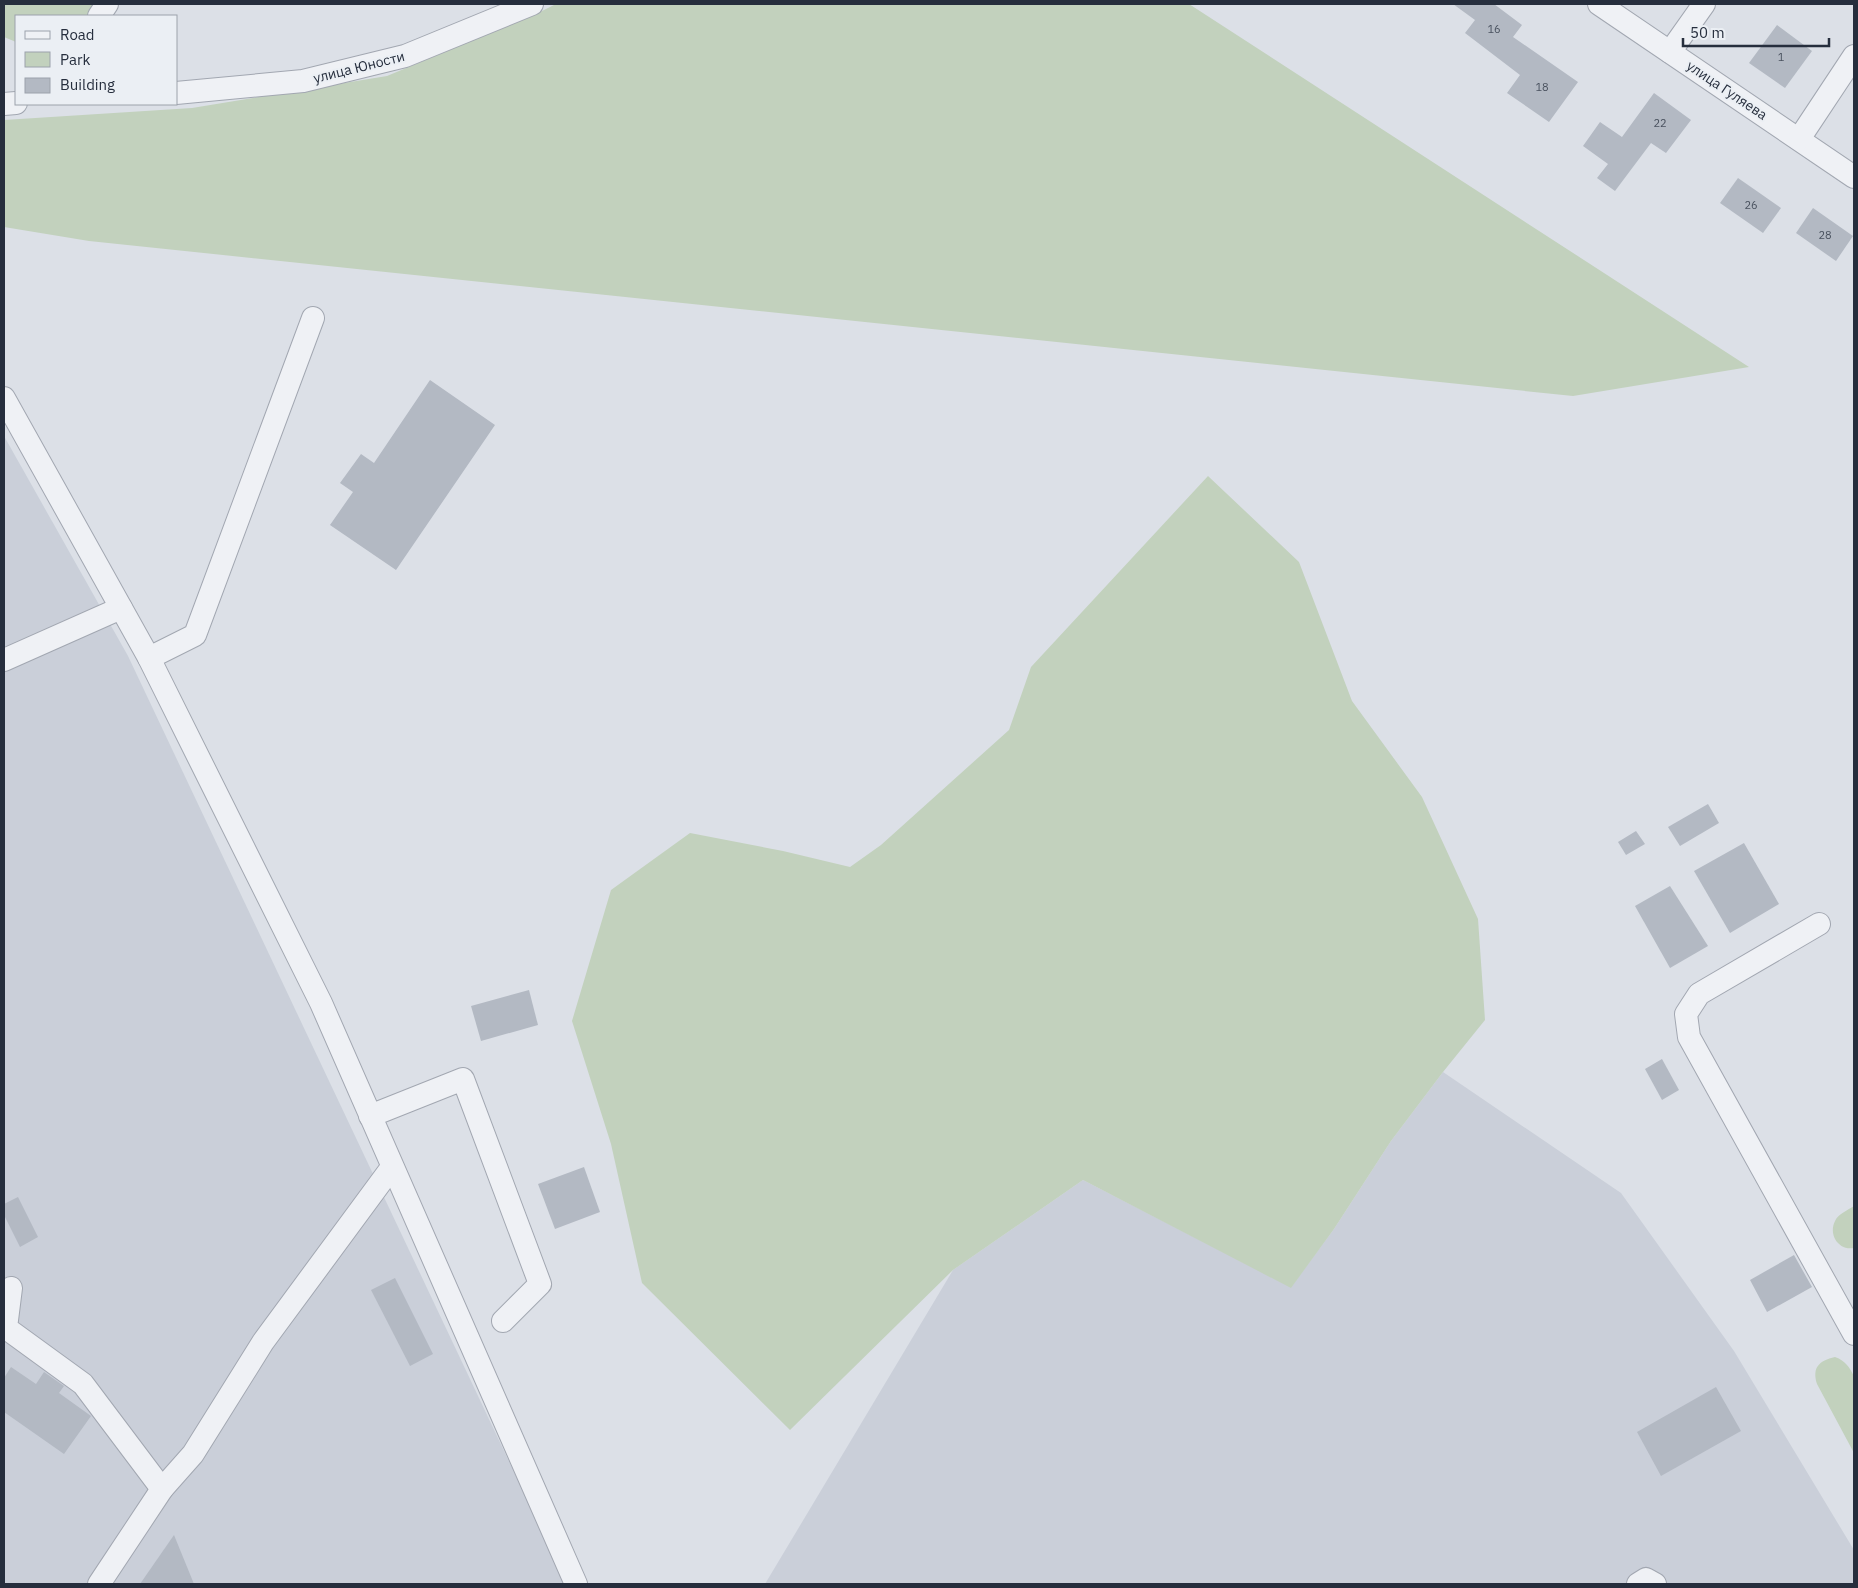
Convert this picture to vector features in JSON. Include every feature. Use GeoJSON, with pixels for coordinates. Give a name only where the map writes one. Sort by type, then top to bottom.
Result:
{"type":"FeatureCollection","features":[{"type":"Feature","properties":{"kind":"street"},"geometry":{"type":"LineString","coordinates":[[100,15],[107,4]]}},
{"type":"Feature","properties":{"kind":"street","name":"улица Юности"},"geometry":{"type":"LineString","coordinates":[[178,93],[303,82],[406,56],[532,4]]}},
{"type":"Feature","properties":{"kind":"street","name":"улица Гуляева"},"geometry":{"type":"LineString","coordinates":[[1599,4],[1854,177]]}},
{"type":"Feature","properties":{"kind":"street"},"geometry":{"type":"LineString","coordinates":[[1670,52],[1704,4]]}},
{"type":"Feature","properties":{"kind":"street"},"geometry":{"type":"LineString","coordinates":[[1798,139],[1854,56]]}},
{"type":"Feature","properties":{"kind":"street"},"geometry":{"type":"LineString","coordinates":[[149,658],[195,634],[313,318]]}},
{"type":"Feature","properties":{"kind":"street"},"geometry":{"type":"LineString","coordinates":[[4,398],[149,658],[321,1003],[576,1584]]}},
{"type":"Feature","properties":{"kind":"street"},"geometry":{"type":"LineString","coordinates":[[4,660],[121,608]]}},
{"type":"Feature","properties":{"kind":"street"},"geometry":{"type":"LineString","coordinates":[[1819,924],[1699,994],[1686,1014],[1689,1037],[1854,1334]]}},
{"type":"Feature","properties":{"kind":"street"},"geometry":{"type":"LineString","coordinates":[[370,1116],[463,1079],[540,1284],[502,1320]]}},
{"type":"Feature","properties":{"kind":"street"},"geometry":{"type":"LineString","coordinates":[[99,1584],[162,1489],[194,1454],[263,1342],[392,1168]]}},
{"type":"Feature","properties":{"kind":"street"},"geometry":{"type":"LineString","coordinates":[[11,1288],[6,1328],[84,1384],[162,1489]]}},
{"type":"Feature","properties":{"kind":"street"},"geometry":{"type":"LineString","coordinates":[[1638,1584],[1646,1579],[1654,1584]]}},
{"type":"Feature","properties":{"kind":"shaded area"},"geometry":{"type":"Polygon","coordinates":[[[4,436],[128,656],[567,1584],[4,1584],[4,436]]]}},
{"type":"Feature","properties":{"kind":"shaded area"},"geometry":{"type":"Polygon","coordinates":[[[1443,1072],[1621,1193],[1734,1351],[1854,1550],[1854,1584],[765,1584],[953,1270],[1083,1180],[1291,1287],[1334,1229],[1391,1141],[1443,1072]]]}},
{"type":"Feature","properties":{"kind":"green space"},"geometry":{"type":"Polygon","coordinates":[[[4,4],[115,4],[109,15],[15,15],[15,42],[4,37],[4,4]]]}},
{"type":"Feature","properties":{"kind":"green space"},"geometry":{"type":"Polygon","coordinates":[[[556,4],[1189,4],[1749,367],[1573,396],[89,241],[4,227],[4,120],[192,108],[387,76],[532,16],[556,4]]]}},
{"type":"Feature","properties":{"kind":"green space"},"geometry":{"type":"Polygon","coordinates":[[[1208,476],[1299,562],[1352,701],[1422,797],[1478,919],[1485,1020],[1391,1141],[1334,1229],[1291,1288],[1083,1180],[953,1270],[790,1430],[642,1283],[611,1144],[572,1021],[611,890],[690,833],[783,851],[850,867],[881,845],[1009,730],[1031,667],[1208,476]]]}},
{"type":"Feature","properties":{"kind":"green space"},"geometry":{"type":"Polygon","coordinates":[[[1854,1206],[1854,1248],[1849,1248],[1836,1241],[1833,1226],[1838,1216],[1854,1206]]]}},
{"type":"Feature","properties":{"kind":"green space"},"geometry":{"type":"Polygon","coordinates":[[[1835,1357],[1845,1362],[1854,1376],[1854,1453],[1817,1384],[1815,1373],[1818,1366],[1835,1357]]]}},
{"type":"Feature","properties":{"kind":"building"},"geometry":{"type":"Polygon","coordinates":[[[1453,4],[1494,4],[1522,25],[1513,37],[1578,82],[1549,122],[1507,93],[1520,75],[1465,33],[1475,20],[1453,4]]]}},
{"type":"Feature","properties":{"kind":"building"},"geometry":{"type":"Polygon","coordinates":[[[1777,25],[1812,51],[1785,88],[1749,63],[1777,25]]]}},
{"type":"Feature","properties":{"kind":"building"},"geometry":{"type":"Polygon","coordinates":[[[1654,93],[1691,120],[1666,153],[1651,143],[1615,191],[1597,178],[1608,164],[1583,146],[1600,122],[1622,137],[1654,93]]]}},
{"type":"Feature","properties":{"kind":"building"},"geometry":{"type":"Polygon","coordinates":[[[1738,178],[1781,208],[1763,233],[1720,203],[1738,178]]]}},
{"type":"Feature","properties":{"kind":"building"},"geometry":{"type":"Polygon","coordinates":[[[1813,208],[1853,236],[1836,261],[1796,233],[1813,208]]]}},
{"type":"Feature","properties":{"kind":"building"},"geometry":{"type":"Polygon","coordinates":[[[430,380],[495,425],[396,570],[330,525],[353,492],[340,483],[361,454],[374,463],[430,380]]]}},
{"type":"Feature","properties":{"kind":"building"},"geometry":{"type":"Polygon","coordinates":[[[1708,804],[1719,823],[1680,846],[1668,827],[1708,804]]]}},
{"type":"Feature","properties":{"kind":"building"},"geometry":{"type":"Polygon","coordinates":[[[1636,831],[1645,844],[1626,855],[1618,842],[1636,831]]]}},
{"type":"Feature","properties":{"kind":"building"},"geometry":{"type":"Polygon","coordinates":[[[1744,843],[1779,904],[1730,933],[1694,871],[1744,843]]]}},
{"type":"Feature","properties":{"kind":"building"},"geometry":{"type":"Polygon","coordinates":[[[1670,886],[1708,946],[1670,968],[1635,906],[1670,886]]]}},
{"type":"Feature","properties":{"kind":"building"},"geometry":{"type":"Polygon","coordinates":[[[529,990],[538,1025],[481,1041],[471,1006],[529,990]]]}},
{"type":"Feature","properties":{"kind":"building"},"geometry":{"type":"Polygon","coordinates":[[[1662,1059],[1679,1090],[1662,1100],[1645,1069],[1662,1059]]]}},
{"type":"Feature","properties":{"kind":"building"},"geometry":{"type":"Polygon","coordinates":[[[584,1167],[600,1212],[555,1229],[538,1184],[584,1167]]]}},
{"type":"Feature","properties":{"kind":"building"},"geometry":{"type":"Polygon","coordinates":[[[18,1197],[38,1237],[20,1247],[4,1215],[4,1204],[18,1197]]]}},
{"type":"Feature","properties":{"kind":"building"},"geometry":{"type":"Polygon","coordinates":[[[1794,1255],[1812,1287],[1767,1312],[1750,1280],[1794,1255]]]}},
{"type":"Feature","properties":{"kind":"building"},"geometry":{"type":"Polygon","coordinates":[[[395,1278],[433,1354],[410,1366],[371,1290],[395,1278]]]}},
{"type":"Feature","properties":{"kind":"building"},"geometry":{"type":"Polygon","coordinates":[[[11,1367],[36,1384],[44,1372],[64,1386],[59,1393],[91,1416],[64,1454],[4,1412],[4,1378],[11,1367]]]}},
{"type":"Feature","properties":{"kind":"building"},"geometry":{"type":"Polygon","coordinates":[[[1716,1387],[1741,1431],[1661,1476],[1637,1432],[1716,1387]]]}},
{"type":"Feature","properties":{"kind":"building"},"geometry":{"type":"Polygon","coordinates":[[[174,1535],[194,1584],[140,1584],[174,1535]]]}}]}
